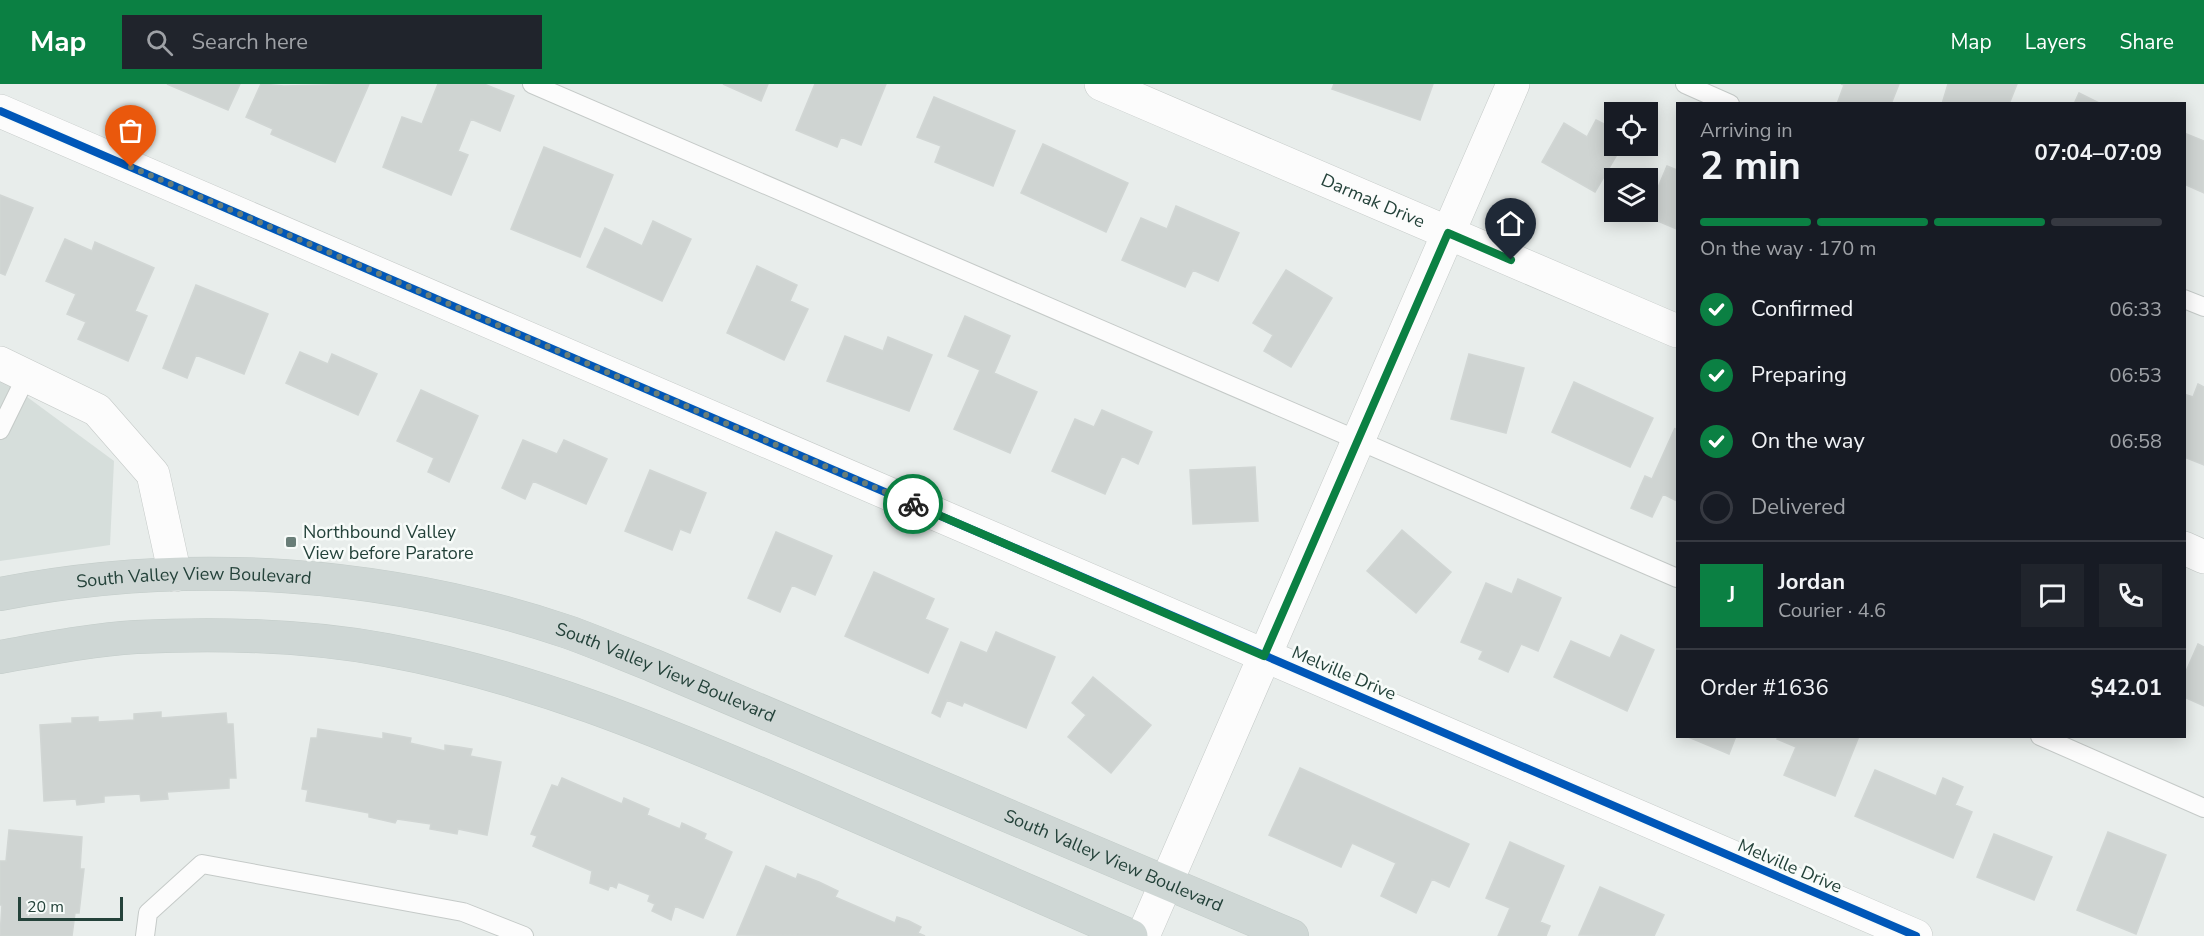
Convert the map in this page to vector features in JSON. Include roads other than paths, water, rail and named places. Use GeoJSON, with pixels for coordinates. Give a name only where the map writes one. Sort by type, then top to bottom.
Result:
{"type":"FeatureCollection","features":[{"type":"Feature","properties":{"kind":"main road","name":"South Valley View Boulevard"},"geometry":{"type":"LineString","coordinates":[[0,594],[100,578],[283,575],[368,585],[500,612],[567,632],[652,665],[1292,936]]}},
{"type":"Feature","properties":{"kind":"main road"},"geometry":{"type":"LineString","coordinates":[[0,657],[123,639],[197,636],[330,643],[383,649],[449,663],[549,690],[624,717],[1131,936]]}},
{"type":"Feature","properties":{"kind":"street","name":"Darmak Drive"},"geometry":{"type":"LineString","coordinates":[[1101,84],[1676,331]]}},
{"type":"Feature","properties":{"kind":"street"},"geometry":{"type":"LineString","coordinates":[[1143,936],[1513,84]]}},
{"type":"Feature","properties":{"kind":"street","name":"Melville Drive"},"geometry":{"type":"LineString","coordinates":[[0,111],[1916,936]]}},
{"type":"Feature","properties":{"kind":"street"},"geometry":{"type":"LineString","coordinates":[[13,369],[97,410],[153,474],[175,575]]}},
{"type":"Feature","properties":{"kind":"street"},"geometry":{"type":"LineString","coordinates":[[2186,549],[2204,557]]}},
{"type":"Feature","properties":{"kind":"lane"},"geometry":{"type":"LineString","coordinates":[[531,84],[1676,578]]}},
{"type":"Feature","properties":{"kind":"lane"},"geometry":{"type":"LineString","coordinates":[[1684,84],[1725,102]]}},
{"type":"Feature","properties":{"kind":"lane"},"geometry":{"type":"LineString","coordinates":[[2186,300],[2204,308]]}},
{"type":"Feature","properties":{"kind":"lane"},"geometry":{"type":"LineString","coordinates":[[0,430],[13,369]]}},
{"type":"Feature","properties":{"kind":"lane"},"geometry":{"type":"LineString","coordinates":[[2045,738],[2204,808]]}},
{"type":"Feature","properties":{"kind":"lane"},"geometry":{"type":"LineString","coordinates":[[145,936],[148,913],[202,864],[463,912],[524,936]]}},
{"type":"Feature","properties":{"kind":"place","name":"Northbound Valley View before Paratore"},"geometry":{"type":"Point","coordinates":[291,542]}}]}
